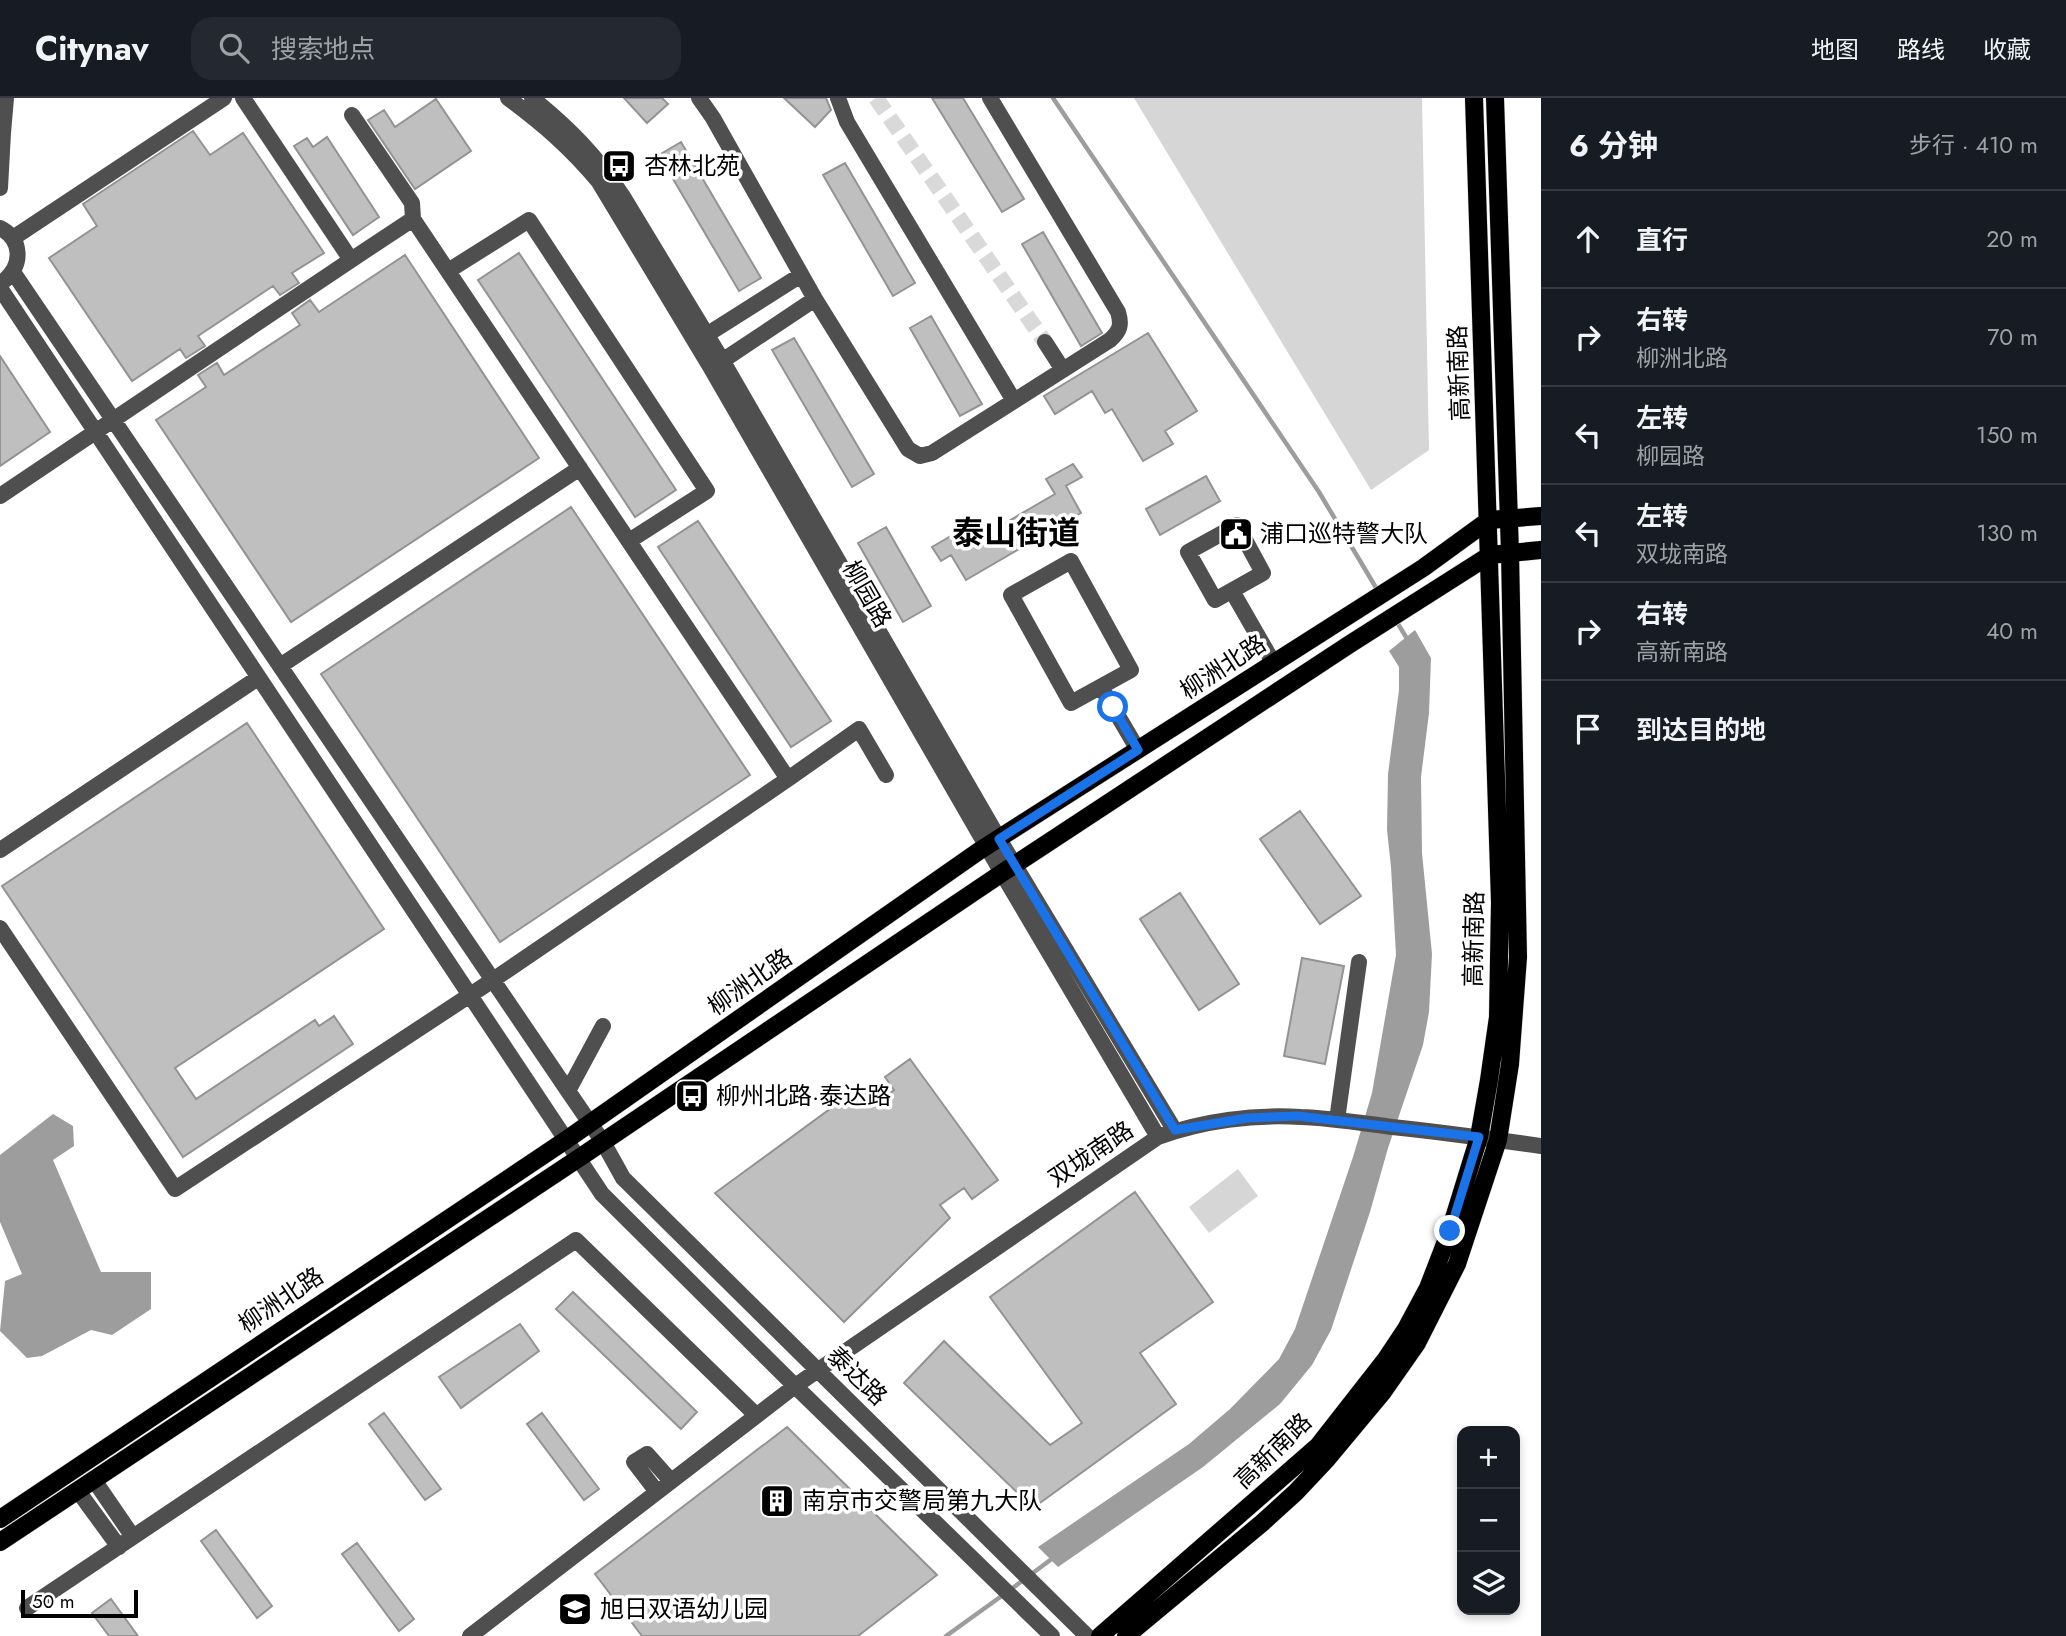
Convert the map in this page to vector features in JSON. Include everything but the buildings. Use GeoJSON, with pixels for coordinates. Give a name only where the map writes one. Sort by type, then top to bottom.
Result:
{"type":"FeatureCollection","features":[{"type":"Feature","properties":{"kind":"main road","name":"高新南路"},"geometry":{"type":"LineString","coordinates":[[1100,1636],[1318,1446],[1366,1385],[1406,1329],[1428,1288],[1450,1231],[1479,1137],[1498,1017],[1500,902],[1474,98]]}},
{"type":"Feature","properties":{"kind":"main road","name":"高新南路"},"geometry":{"type":"LineString","coordinates":[[1126,1636],[1296,1492],[1327,1460],[1382,1393],[1417,1343],[1457,1264],[1498,1140],[1510,1064],[1518,957],[1510,553],[1495,98]]}},
{"type":"Feature","properties":{"kind":"main road"},"geometry":{"type":"LineString","coordinates":[[1489,520],[1541,516]]}},
{"type":"Feature","properties":{"kind":"main road","name":"柳洲北路"},"geometry":{"type":"LineString","coordinates":[[0,1519],[566,1140],[993,843],[1423,568],[1489,520]]}},
{"type":"Feature","properties":{"kind":"main road","name":"柳洲北路"},"geometry":{"type":"LineString","coordinates":[[0,1542],[1350,644],[1490,555],[1541,551]]}},
{"type":"Feature","properties":{"kind":"street"},"geometry":{"type":"LineString","coordinates":[[0,188],[6,98]]}},
{"type":"Feature","properties":{"kind":"street"},"geometry":{"type":"LineString","coordinates":[[6,277],[19,255],[17,246],[7,233],[225,98]]}},
{"type":"Feature","properties":{"kind":"street"},"geometry":{"type":"LineString","coordinates":[[243,98],[351,260]]}},
{"type":"Feature","properties":{"kind":"street","name":"柳园路"},"geometry":{"type":"LineString","coordinates":[[508,98],[555,134],[599,182],[701,338],[993,843],[1175,1130]]}},
{"type":"Feature","properties":{"kind":"street","name":"柳园路"},"geometry":{"type":"LineString","coordinates":[[532,98],[565,124],[605,169],[701,338]]}},
{"type":"Feature","properties":{"kind":"street"},"geometry":{"type":"LineString","coordinates":[[699,98],[713,118],[815,299],[908,449],[920,456],[932,453],[1110,340],[1118,333],[1121,322],[1118,312],[990,98]]}},
{"type":"Feature","properties":{"kind":"street"},"geometry":{"type":"LineString","coordinates":[[838,98],[847,122],[1014,401]]}},
{"type":"Feature","properties":{"kind":"street"},"geometry":{"type":"LineString","coordinates":[[352,115],[412,202],[413,219],[789,779]]}},
{"type":"Feature","properties":{"kind":"street"},"geometry":{"type":"LineString","coordinates":[[0,496],[413,219]]}},
{"type":"Feature","properties":{"kind":"street"},"geometry":{"type":"LineString","coordinates":[[448,271],[529,220],[707,491],[629,541]]}},
{"type":"Feature","properties":{"kind":"street"},"geometry":{"type":"LineString","coordinates":[[701,338],[802,275]]}},
{"type":"Feature","properties":{"kind":"street","name":"泰达路"},"geometry":{"type":"LineString","coordinates":[[6,277],[114,420],[603,1142],[623,1178],[1087,1636]]}},
{"type":"Feature","properties":{"kind":"street","name":"泰达路"},"geometry":{"type":"LineString","coordinates":[[0,288],[602,1194],[1052,1636]]}},
{"type":"Feature","properties":{"kind":"street"},"geometry":{"type":"LineString","coordinates":[[717,364],[815,299]]}},
{"type":"Feature","properties":{"kind":"street"},"geometry":{"type":"LineString","coordinates":[[1045,342],[1063,370]]}},
{"type":"Feature","properties":{"kind":"street"},"geometry":{"type":"LineString","coordinates":[[280,666],[580,468]]}},
{"type":"Feature","properties":{"kind":"street"},"geometry":{"type":"LineString","coordinates":[[1237,525],[1263,573],[1233,591],[1215,600],[1188,552],[1237,525]]}},
{"type":"Feature","properties":{"kind":"street"},"geometry":{"type":"LineString","coordinates":[[1071,561],[1131,670],[1101,687],[1071,703],[1011,595],[1071,561]]}},
{"type":"Feature","properties":{"kind":"street"},"geometry":{"type":"LineString","coordinates":[[1233,591],[1273,664]]}},
{"type":"Feature","properties":{"kind":"street"},"geometry":{"type":"LineString","coordinates":[[0,850],[254,671],[270,651]]}},
{"type":"Feature","properties":{"kind":"street"},"geometry":{"type":"LineString","coordinates":[[270,695],[290,681]]}},
{"type":"Feature","properties":{"kind":"street"},"geometry":{"type":"LineString","coordinates":[[1101,687],[1138,750]]}},
{"type":"Feature","properties":{"kind":"street"},"geometry":{"type":"LineString","coordinates":[[0,928],[175,1189],[470,996],[859,729],[886,775]]}},
{"type":"Feature","properties":{"kind":"street","name":"柳园路"},"geometry":{"type":"LineString","coordinates":[[1009,869],[1158,1137]]}},
{"type":"Feature","properties":{"kind":"street"},"geometry":{"type":"LineString","coordinates":[[1342,1120],[1359,962]]}},
{"type":"Feature","properties":{"kind":"street"},"geometry":{"type":"LineString","coordinates":[[568,1091],[603,1026]]}},
{"type":"Feature","properties":{"kind":"street","name":"双垅南路"},"geometry":{"type":"LineString","coordinates":[[474,1635],[795,1386],[1158,1137],[1175,1130],[1247,1118],[1297,1116],[1541,1146]]}},
{"type":"Feature","properties":{"kind":"street"},"geometry":{"type":"LineString","coordinates":[[27,1608],[576,1240],[756,1415]]}},
{"type":"Feature","properties":{"kind":"street"},"geometry":{"type":"LineString","coordinates":[[657,1492],[634,1462],[647,1454],[671,1481]]}},
{"type":"Feature","properties":{"kind":"street"},"geometry":{"type":"LineString","coordinates":[[93,1480],[133,1537]]}},
{"type":"Feature","properties":{"kind":"street"},"geometry":{"type":"LineString","coordinates":[[78,1491],[119,1547]]}},
{"type":"Feature","properties":{"kind":"shaded area"},"geometry":{"type":"Polygon","coordinates":[[[1134,98],[1422,98],[1429,450],[1371,490],[1134,98]]]}},
{"type":"Feature","properties":{"kind":"shaded area"},"geometry":{"type":"Polygon","coordinates":[[[1415,630],[1431,658],[1429,713],[1421,777],[1422,853],[1432,954],[1429,1012],[1423,1045],[1331,1330],[1312,1365],[1280,1404],[1203,1467],[1058,1567],[1038,1547],[1189,1444],[1230,1409],[1279,1359],[1295,1329],[1372,1093],[1396,955],[1387,830],[1388,774],[1399,690],[1399,667],[1389,651],[1415,630]]]}},
{"type":"Feature","properties":{"kind":"shaded area"},"geometry":{"type":"Polygon","coordinates":[[[53,1114],[73,1126],[74,1146],[53,1160],[101,1272],[151,1272],[151,1309],[112,1335],[91,1330],[42,1356],[27,1358],[0,1331],[5,1281],[22,1274],[0,1222],[0,1155],[53,1114]]]}},
{"type":"Feature","properties":{"kind":"shaded area"},"geometry":{"type":"Polygon","coordinates":[[[1238,1169],[1258,1196],[1209,1233],[1189,1207],[1238,1169]]]}},
{"type":"Feature","properties":{"kind":"waterway"},"geometry":{"type":"LineString","coordinates":[[1053,98],[1319,492],[1378,591]]}},
{"type":"Feature","properties":{"kind":"waterway"},"geometry":{"type":"LineString","coordinates":[[1395,619],[1409,642]]}},
{"type":"Feature","properties":{"kind":"waterway"},"geometry":{"type":"LineString","coordinates":[[1010,1590],[1053,1558]]}},
{"type":"Feature","properties":{"kind":"waterway"},"geometry":{"type":"LineString","coordinates":[[946,1636],[1003,1595]]}},
{"type":"Feature","properties":{"kind":"tunnel"},"geometry":{"type":"LineString","coordinates":[[876,98],[1045,342]]}},
{"type":"Feature","properties":{"kind":"place","name":"杏林北苑"},"geometry":{"type":"Point","coordinates":[619,166]}},
{"type":"Feature","properties":{"kind":"place","name":"浦口巡特警大队"},"geometry":{"type":"Point","coordinates":[1236,534]}},
{"type":"Feature","properties":{"kind":"place","name":"柳州北路·泰达路"},"geometry":{"type":"Point","coordinates":[692,1096]}},
{"type":"Feature","properties":{"kind":"place","name":"南京市交警局第九大队"},"geometry":{"type":"Point","coordinates":[777,1501]}},
{"type":"Feature","properties":{"kind":"place","name":"旭日双语幼儿园"},"geometry":{"type":"Point","coordinates":[575,1609]}},
{"type":"Feature","properties":{"kind":"district","name":"泰山街道"},"geometry":{"type":"Point","coordinates":[1016,533]}},
{"type":"Feature","properties":{"kind":"route"},"geometry":{"type":"LineString","coordinates":[[1113,707],[1138,750],[999,839],[1175,1130],[1247,1118],[1297,1116],[1479,1137],[1450,1231]]}}]}
